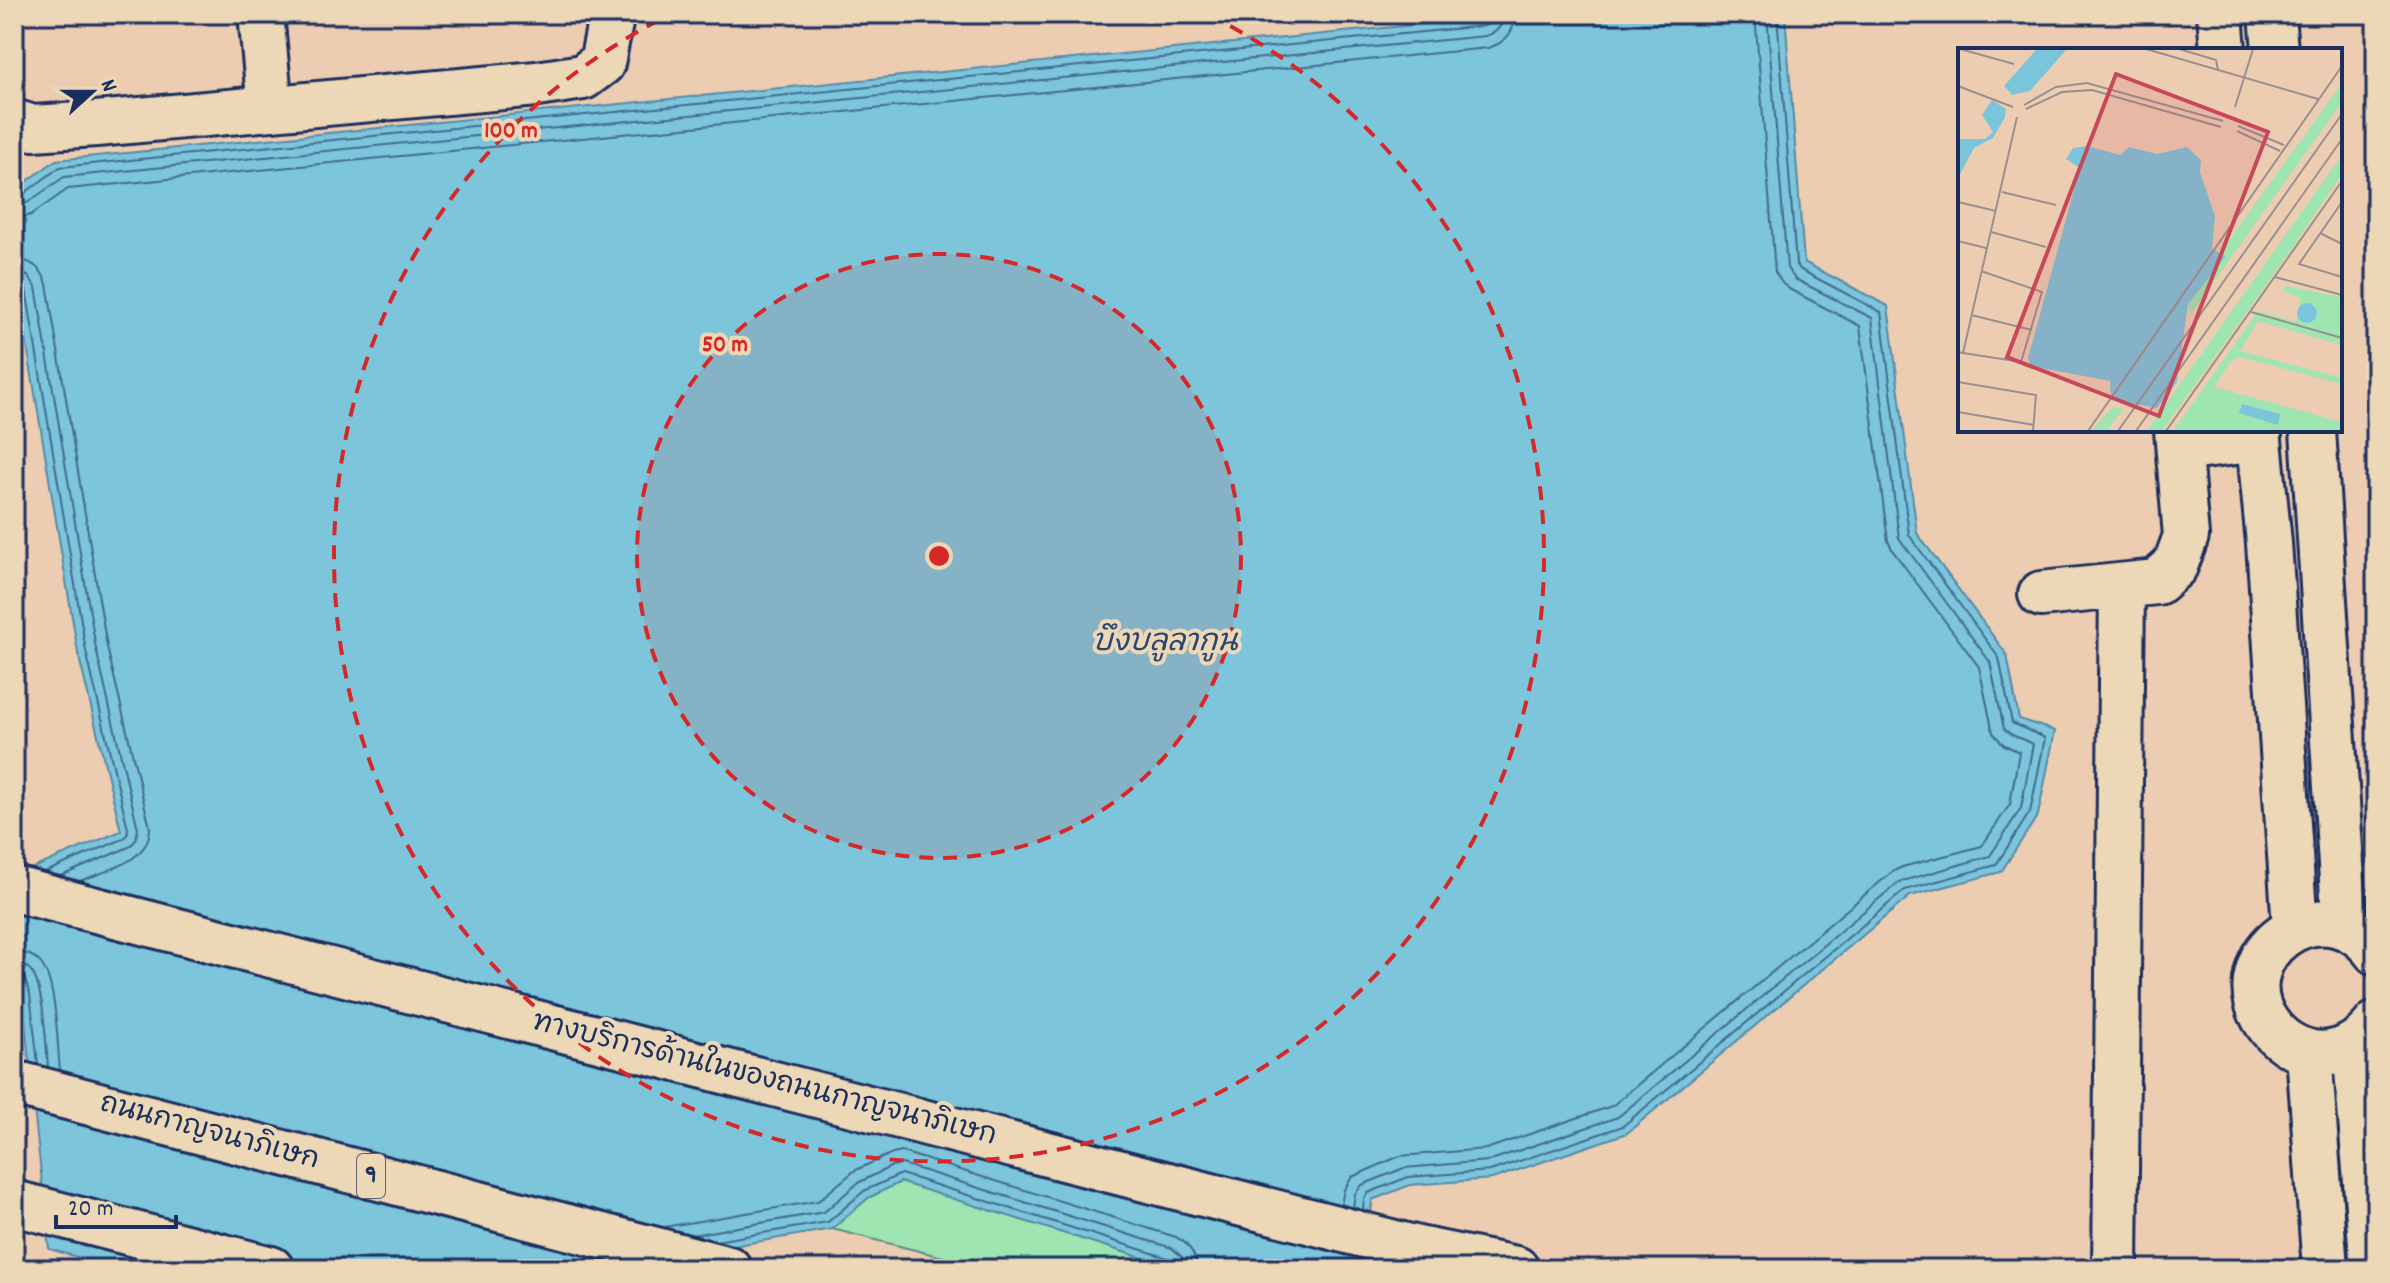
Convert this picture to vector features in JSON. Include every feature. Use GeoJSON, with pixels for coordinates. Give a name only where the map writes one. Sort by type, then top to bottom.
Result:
{"type":"FeatureCollection","features":[{"type":"Feature","properties":{"kind":"main road"},"geometry":{"type":"LineString","coordinates":[[261,14],[270,108]]}},
{"type":"Feature","properties":{"kind":"main road"},"geometry":{"type":"LineString","coordinates":[[14,122],[33,128],[537,84],[583,77],[602,63],[609,14]]}},
{"type":"Feature","properties":{"kind":"main road"},"geometry":{"type":"LineString","coordinates":[[2220,14],[2223,48]]}},
{"type":"Feature","properties":{"kind":"main road"},"geometry":{"type":"LineString","coordinates":[[2272,14],[2275,48]]}},
{"type":"Feature","properties":{"kind":"main road"},"geometry":{"type":"LineString","coordinates":[[2313,432],[2361,939]]}},
{"type":"Feature","properties":{"kind":"main road"},"geometry":{"type":"LineString","coordinates":[[2041,594],[2157,582],[2175,566],[2186,536],[2179,440],[2259,434],[2295,928]]}},
{"type":"Feature","properties":{"kind":"main road"},"geometry":{"type":"LineString","coordinates":[[2115,1269],[2122,587]]}},
{"type":"Feature","properties":{"kind":"main road","name":"ทางบริการด้านในของถนนกาญจนาภิเษก"},"geometry":{"type":"LineString","coordinates":[[14,889],[1418,1249],[1516,1269]]}},
{"type":"Feature","properties":{"kind":"main road"},"geometry":{"type":"LineString","coordinates":[[2361,939],[2328,922],[2295,928],[2277,939],[2265,955],[2257,974],[2256,995],[2262,1015],[2273,1032],[2290,1045],[2309,1053],[2341,1051],[2366,1034]]}},
{"type":"Feature","properties":{"kind":"main road"},"geometry":{"type":"LineString","coordinates":[[2366,1034],[2373,1269]]}},
{"type":"Feature","properties":{"kind":"main road"},"geometry":{"type":"LineString","coordinates":[[2309,1053],[2325,1269]]}},
{"type":"Feature","properties":{"kind":"main road","name":"ถนนกาญจนาภิเษก"},"geometry":{"type":"LineString","coordinates":[[14,1083],[729,1269]]}},
{"type":"Feature","properties":{"kind":"main road"},"geometry":{"type":"LineString","coordinates":[[14,1203],[271,1269]]}},
{"type":"Feature","properties":{"kind":"green space"},"geometry":{"type":"Polygon","coordinates":[[[900,1182],[1178,1269],[990,1269],[832,1229],[868,1198],[900,1182]]]}},
{"type":"Feature","properties":{"kind":"water","name":"บึงบลูลากูน"},"geometry":{"type":"Polygon","coordinates":[[[1524,14],[1785,14],[1804,262],[1888,306],[1917,533],[2007,655],[2019,719],[2055,731],[2038,815],[2001,872],[1910,896],[1627,1133],[1492,1179],[1410,1185],[1372,1200],[1368,1269],[1178,1269],[900,1182],[868,1198],[832,1229],[598,1269],[120,1269],[49,1249],[22,995],[14,972],[14,876],[121,831],[78,653],[17,285],[14,191],[56,160],[1524,14]]]}}]}
